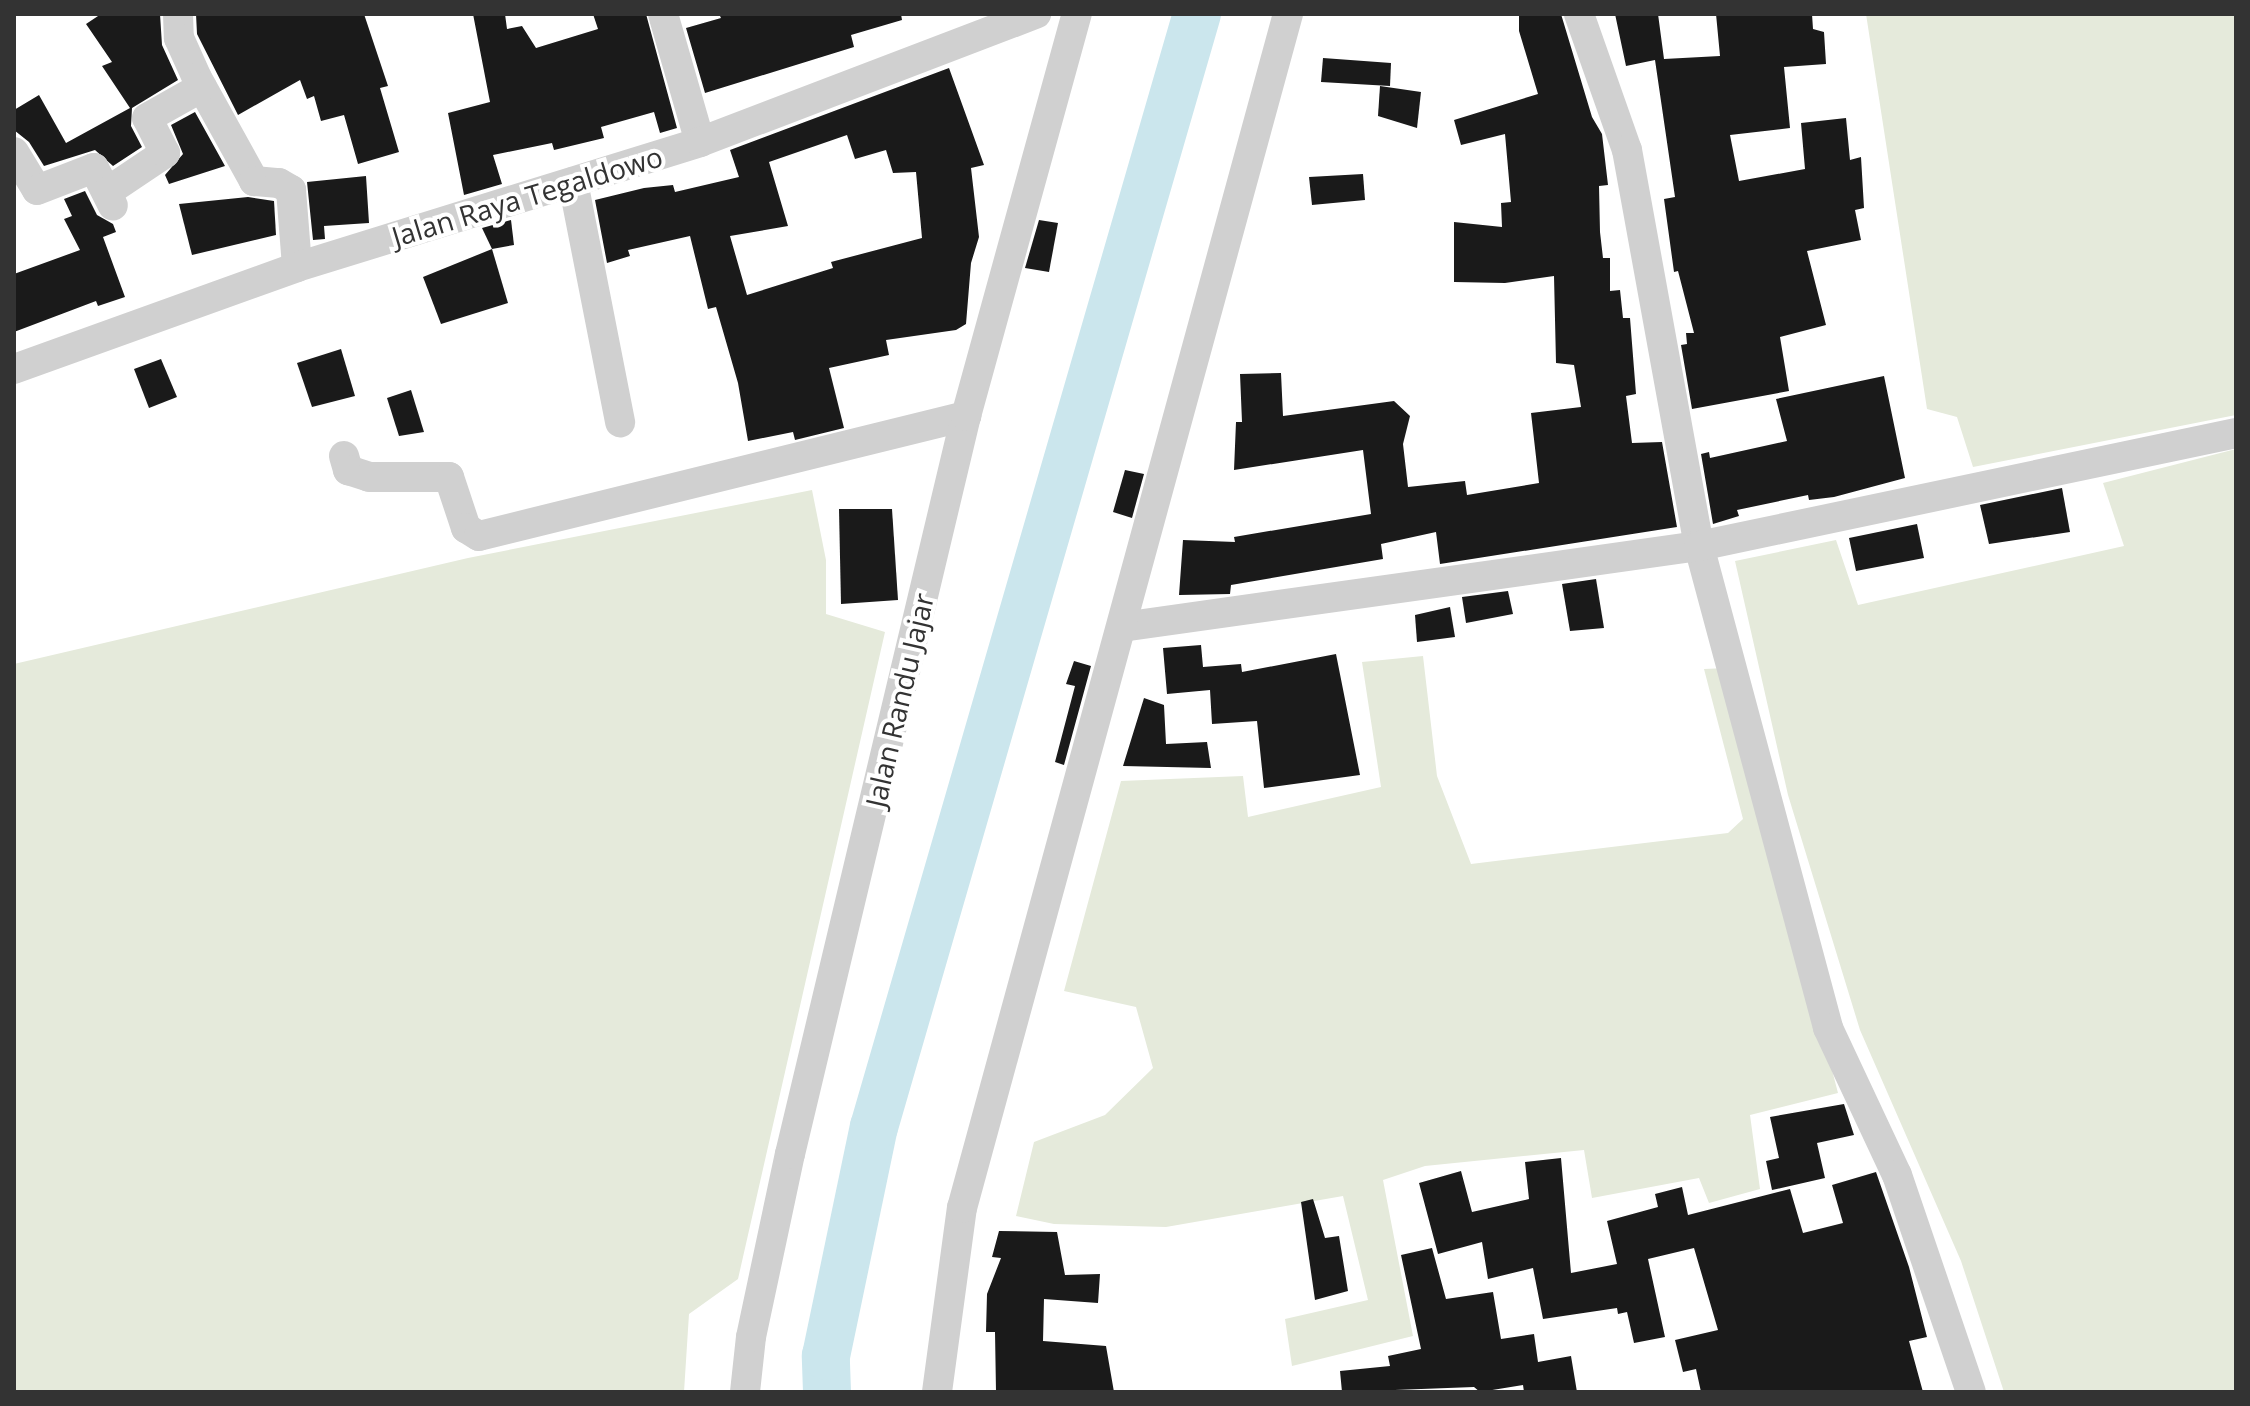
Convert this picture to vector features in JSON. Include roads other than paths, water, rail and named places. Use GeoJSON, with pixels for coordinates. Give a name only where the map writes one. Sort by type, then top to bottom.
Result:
{"type":"FeatureCollection","features":[{"type":"Feature","properties":{"kind":"street"},"geometry":{"type":"LineString","coordinates":[[178,14],[179,38],[254,181],[279,183],[291,190],[297,267]]}},
{"type":"Feature","properties":{"kind":"street"},"geometry":{"type":"LineString","coordinates":[[663,14],[700,142]]}},
{"type":"Feature","properties":{"kind":"street","name":"Jalan Raya Tegaldowo"},"geometry":{"type":"LineString","coordinates":[[14,369],[297,267],[700,142],[1036,14]]}},
{"type":"Feature","properties":{"kind":"street","name":"Jalan Randu Jajar"},"geometry":{"type":"LineString","coordinates":[[745,1392],[751,1337],[790,1154],[966,416],[1077,14]]}},
{"type":"Feature","properties":{"kind":"street"},"geometry":{"type":"LineString","coordinates":[[937,1392],[962,1208],[1288,14]]}},
{"type":"Feature","properties":{"kind":"street"},"geometry":{"type":"LineString","coordinates":[[1579,14],[1627,150],[1699,546],[1828,1028],[1906,1198],[1971,1392]]}},
{"type":"Feature","properties":{"kind":"street"},"geometry":{"type":"LineString","coordinates":[[14,152],[37,190],[94,168],[110,199],[165,153],[147,118],[202,87]]}},
{"type":"Feature","properties":{"kind":"street"},"geometry":{"type":"LineString","coordinates":[[573,182],[620,422]]}},
{"type":"Feature","properties":{"kind":"street"},"geometry":{"type":"LineString","coordinates":[[344,456],[348,470],[369,477],[449,477],[466,528],[479,536],[966,416]]}},
{"type":"Feature","properties":{"kind":"street"},"geometry":{"type":"LineString","coordinates":[[1122,627],[1699,546],[2236,433]]}},
{"type":"Feature","properties":{"kind":"waterway"},"geometry":{"type":"LineString","coordinates":[[827,1392],[826,1356],[874,1127],[1197,14]]}}]}
